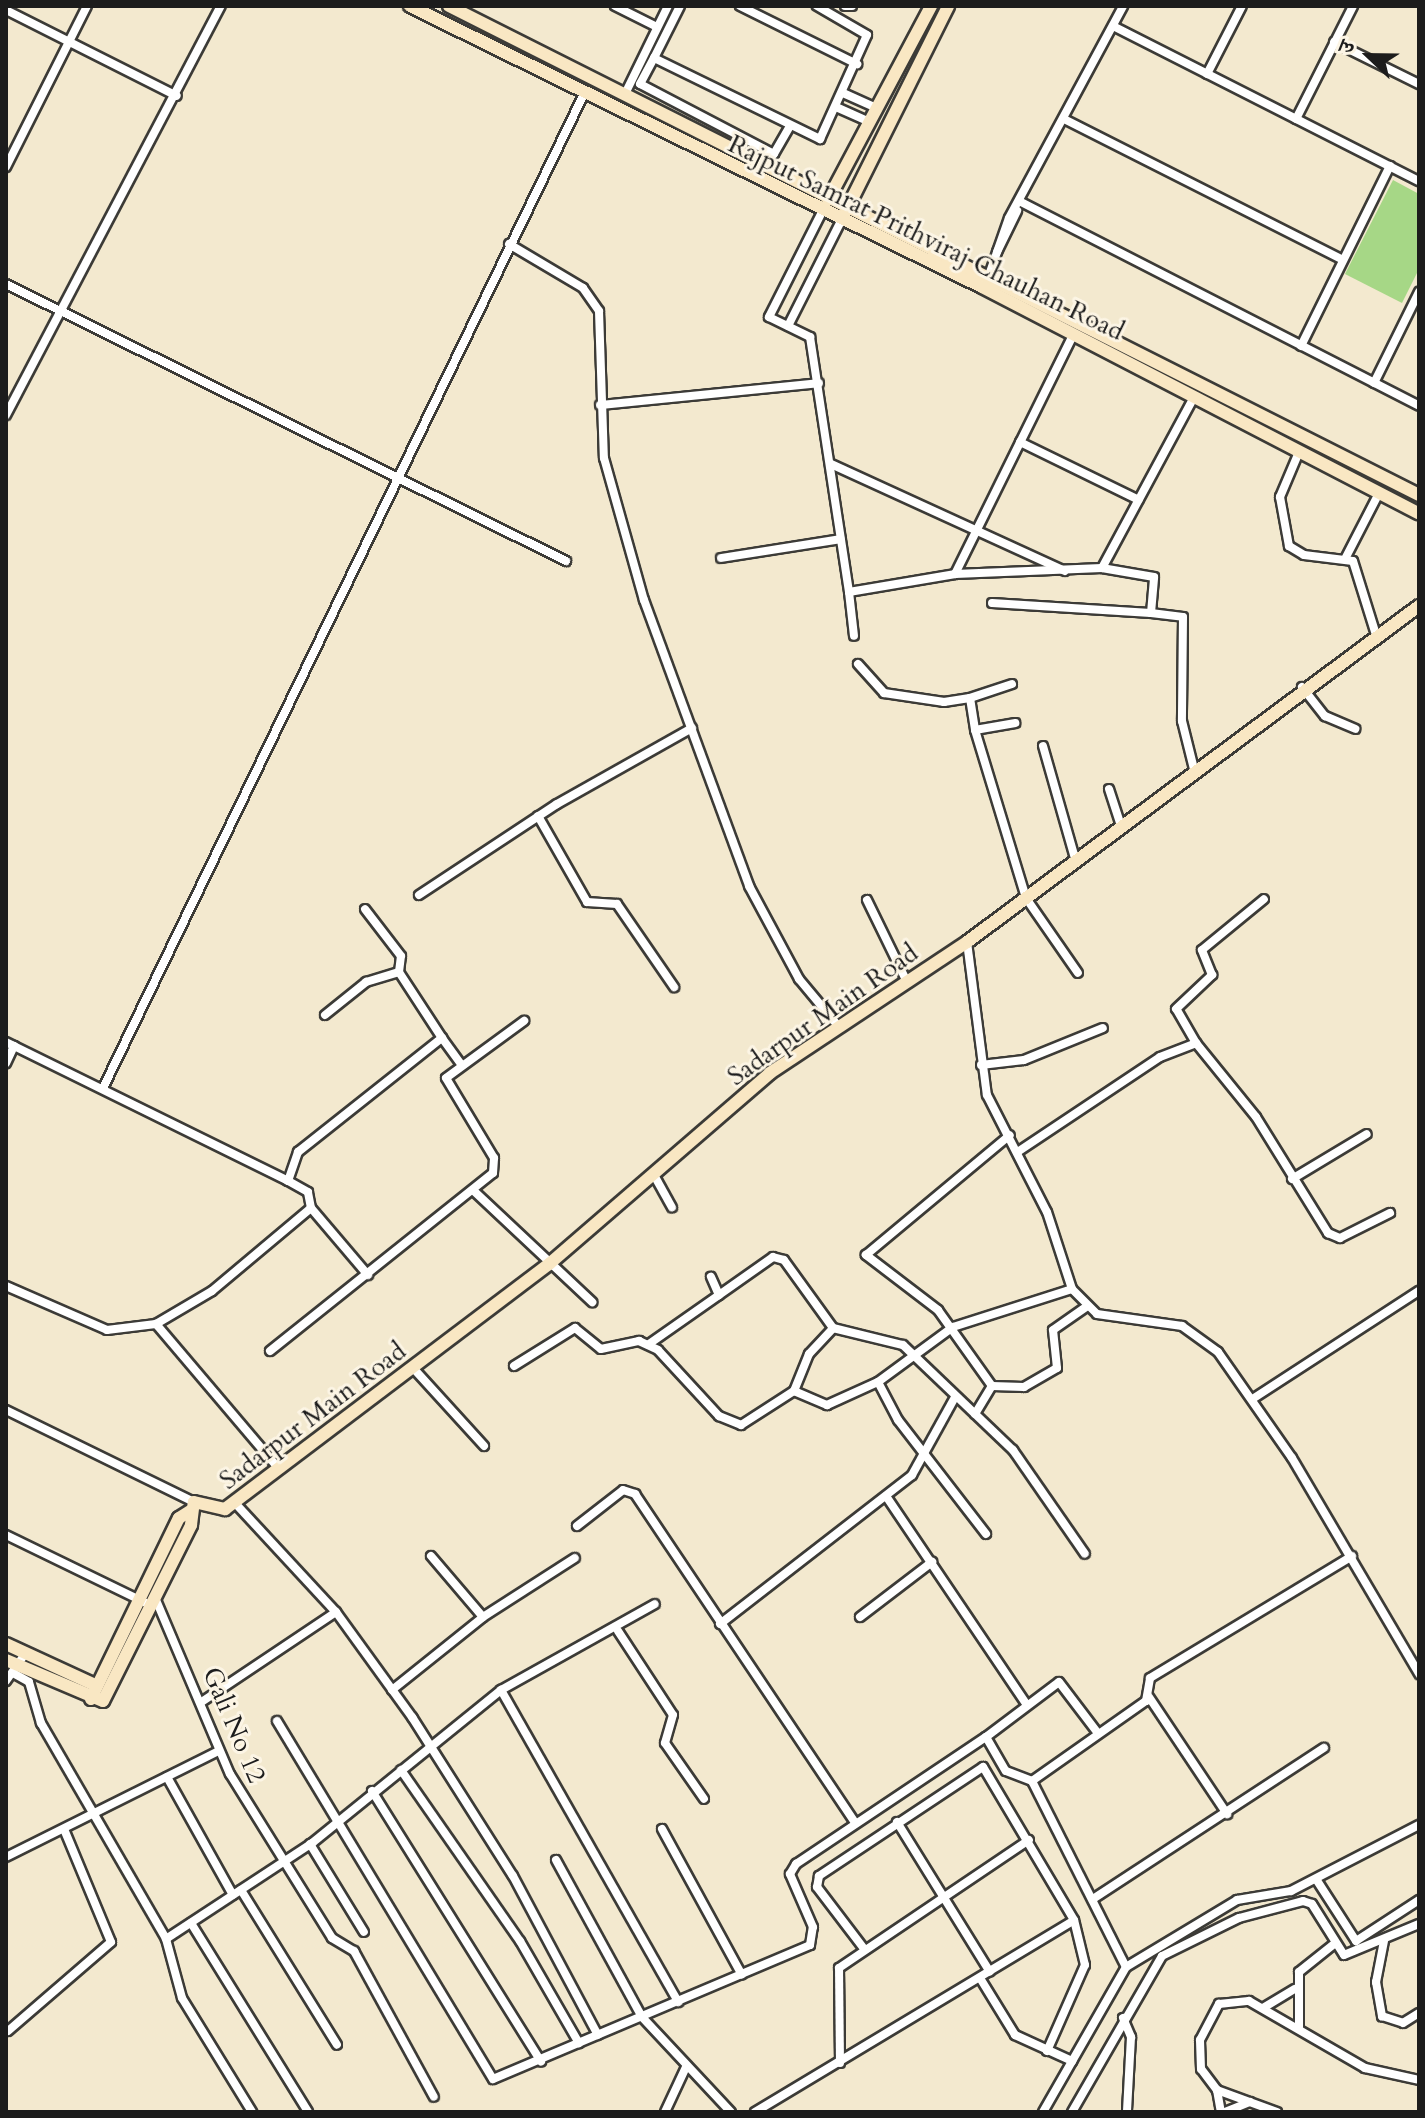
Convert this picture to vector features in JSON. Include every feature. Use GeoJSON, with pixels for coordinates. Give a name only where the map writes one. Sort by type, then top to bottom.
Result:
{"type":"FeatureCollection","features":[{"type":"Feature","properties":{"kind":"street"},"geometry":{"type":"LineString","coordinates":[[6,167],[87,6]]}},
{"type":"Feature","properties":{"kind":"street"},"geometry":{"type":"LineString","coordinates":[[6,415],[177,96],[221,6]]}},
{"type":"Feature","properties":{"kind":"street","name":"Rajput Samrat Prithviraj Chauhan Road"},"geometry":{"type":"LineString","coordinates":[[410,6],[1073,335],[1419,514]]}},
{"type":"Feature","properties":{"kind":"street","name":"Rajput Samrat Prithviraj Chauhan Road"},"geometry":{"type":"LineString","coordinates":[[449,6],[989,275],[1419,495]]}},
{"type":"Feature","properties":{"kind":"street"},"geometry":{"type":"LineString","coordinates":[[615,6],[657,27]]}},
{"type":"Feature","properties":{"kind":"street"},"geometry":{"type":"LineString","coordinates":[[625,94],[668,6]]}},
{"type":"Feature","properties":{"kind":"street"},"geometry":{"type":"LineString","coordinates":[[680,6],[654,58],[643,91],[775,154],[790,126]]}},
{"type":"Feature","properties":{"kind":"street"},"geometry":{"type":"LineString","coordinates":[[740,6],[857,64]]}},
{"type":"Feature","properties":{"kind":"street"},"geometry":{"type":"LineString","coordinates":[[654,58],[820,139],[857,64],[866,32],[817,6]]}},
{"type":"Feature","properties":{"kind":"street"},"geometry":{"type":"LineString","coordinates":[[845,6],[852,6]]}},
{"type":"Feature","properties":{"kind":"street"},"geometry":{"type":"LineString","coordinates":[[854,636],[810,337],[769,317],[931,6]]}},
{"type":"Feature","properties":{"kind":"street"},"geometry":{"type":"LineString","coordinates":[[788,326],[948,6]]}},
{"type":"Feature","properties":{"kind":"street"},"geometry":{"type":"LineString","coordinates":[[989,275],[995,254],[1123,6]]}},
{"type":"Feature","properties":{"kind":"street"},"geometry":{"type":"LineString","coordinates":[[1207,74],[1242,6]]}},
{"type":"Feature","properties":{"kind":"street"},"geometry":{"type":"LineString","coordinates":[[1296,119],[1353,6]]}},
{"type":"Feature","properties":{"kind":"street"},"geometry":{"type":"LineString","coordinates":[[6,10],[177,96]]}},
{"type":"Feature","properties":{"kind":"street"},"geometry":{"type":"LineString","coordinates":[[1113,26],[1419,181]]}},
{"type":"Feature","properties":{"kind":"street"},"geometry":{"type":"LineString","coordinates":[[1334,42],[1419,84]]}},
{"type":"Feature","properties":{"kind":"street"},"geometry":{"type":"LineString","coordinates":[[843,93],[877,108]]}},
{"type":"Feature","properties":{"kind":"street"},"geometry":{"type":"LineString","coordinates":[[103,1088],[392,480],[584,94]]}},
{"type":"Feature","properties":{"kind":"street"},"geometry":{"type":"LineString","coordinates":[[836,107],[869,122]]}},
{"type":"Feature","properties":{"kind":"street"},"geometry":{"type":"LineString","coordinates":[[1066,120],[1343,260]]}},
{"type":"Feature","properties":{"kind":"street"},"geometry":{"type":"LineString","coordinates":[[1301,346],[1390,166]]}},
{"type":"Feature","properties":{"kind":"street"},"geometry":{"type":"LineString","coordinates":[[1020,204],[1419,406]]}},
{"type":"Feature","properties":{"kind":"street"},"geometry":{"type":"LineString","coordinates":[[509,244],[592,297],[602,327],[600,405],[618,519],[692,728],[773,937],[839,1027]]}},
{"type":"Feature","properties":{"kind":"street"},"geometry":{"type":"LineString","coordinates":[[6,284],[392,480],[566,561]]}},
{"type":"Feature","properties":{"kind":"street"},"geometry":{"type":"LineString","coordinates":[[1374,383],[1418,296]]}},
{"type":"Feature","properties":{"kind":"street"},"geometry":{"type":"LineString","coordinates":[[955,574],[1073,335]]}},
{"type":"Feature","properties":{"kind":"street"},"geometry":{"type":"LineString","coordinates":[[600,405],[819,383]]}},
{"type":"Feature","properties":{"kind":"street"},"geometry":{"type":"LineString","coordinates":[[1102,568],[1194,397]]}},
{"type":"Feature","properties":{"kind":"street"},"geometry":{"type":"LineString","coordinates":[[1020,442],[1139,500]]}},
{"type":"Feature","properties":{"kind":"street"},"geometry":{"type":"LineString","coordinates":[[1299,452],[1280,497],[1289,546],[1304,555],[1346,557],[1359,569],[1376,635]]}},
{"type":"Feature","properties":{"kind":"street"},"geometry":{"type":"LineString","coordinates":[[831,464],[1069,573]]}},
{"type":"Feature","properties":{"kind":"street"},"geometry":{"type":"LineString","coordinates":[[1346,557],[1379,493]]}},
{"type":"Feature","properties":{"kind":"street"},"geometry":{"type":"LineString","coordinates":[[721,558],[841,539]]}},
{"type":"Feature","properties":{"kind":"street"},"geometry":{"type":"LineString","coordinates":[[849,592],[955,574],[1069,573],[1102,568],[1154,577],[1151,613]]}},
{"type":"Feature","properties":{"kind":"street"},"geometry":{"type":"LineString","coordinates":[[992,603],[1183,617],[1182,721],[1194,769]]}},
{"type":"Feature","properties":{"kind":"street","name":"Sadarpur Main Road"},"geometry":{"type":"LineString","coordinates":[[192,1506],[219,1513],[279,1469],[549,1264],[770,1073],[967,942],[1302,687],[1419,606]]}},
{"type":"Feature","properties":{"kind":"street"},"geometry":{"type":"LineString","coordinates":[[858,664],[884,693],[970,698],[1012,684]]}},
{"type":"Feature","properties":{"kind":"street"},"geometry":{"type":"LineString","coordinates":[[1302,687],[1325,716],[1355,729]]}},
{"type":"Feature","properties":{"kind":"street"},"geometry":{"type":"LineString","coordinates":[[970,698],[975,730],[1026,898],[1078,973]]}},
{"type":"Feature","properties":{"kind":"street"},"geometry":{"type":"LineString","coordinates":[[975,730],[1015,723]]}},
{"type":"Feature","properties":{"kind":"street"},"geometry":{"type":"LineString","coordinates":[[419,895],[538,816],[692,728]]}},
{"type":"Feature","properties":{"kind":"street"},"geometry":{"type":"LineString","coordinates":[[1043,746],[1076,862]]}},
{"type":"Feature","properties":{"kind":"street"},"geometry":{"type":"LineString","coordinates":[[1109,789],[1121,826]]}},
{"type":"Feature","properties":{"kind":"street"},"geometry":{"type":"LineString","coordinates":[[538,816],[587,902],[617,904],[674,987]]}},
{"type":"Feature","properties":{"kind":"street"},"geometry":{"type":"LineString","coordinates":[[1264,899],[1202,950],[1210,980],[1176,1009],[1196,1043],[1256,1117],[1292,1179],[1333,1237],[1390,1213]]}},
{"type":"Feature","properties":{"kind":"street"},"geometry":{"type":"LineString","coordinates":[[867,900],[907,982]]}},
{"type":"Feature","properties":{"kind":"street"},"geometry":{"type":"LineString","coordinates":[[365,909],[401,956],[399,972],[462,1066]]}},
{"type":"Feature","properties":{"kind":"street"},"geometry":{"type":"LineString","coordinates":[[967,942],[981,1065],[1019,1151],[1072,1289],[1086,1307],[1112,1319],[1160,1320],[1199,1335],[1254,1398],[1352,1556],[1419,1674]]}},
{"type":"Feature","properties":{"kind":"street"},"geometry":{"type":"LineString","coordinates":[[325,1015],[366,982],[399,972]]}},
{"type":"Feature","properties":{"kind":"street"},"geometry":{"type":"LineString","coordinates":[[270,1351],[475,1192],[497,1166],[445,1082],[524,1021]]}},
{"type":"Feature","properties":{"kind":"street"},"geometry":{"type":"LineString","coordinates":[[981,1065],[1024,1060],[1103,1028]]}},
{"type":"Feature","properties":{"kind":"street"},"geometry":{"type":"LineString","coordinates":[[288,1181],[305,1143],[442,1038]]}},
{"type":"Feature","properties":{"kind":"street"},"geometry":{"type":"LineString","coordinates":[[1019,1151],[1160,1057],[1196,1043]]}},
{"type":"Feature","properties":{"kind":"street"},"geometry":{"type":"LineString","coordinates":[[6,1063],[10,1044],[308,1192],[311,1208],[368,1275]]}},
{"type":"Feature","properties":{"kind":"street"},"geometry":{"type":"LineString","coordinates":[[1292,1179],[1367,1134]]}},
{"type":"Feature","properties":{"kind":"street"},"geometry":{"type":"LineString","coordinates":[[992,1386],[953,1327],[866,1255],[1010,1135]]}},
{"type":"Feature","properties":{"kind":"street"},"geometry":{"type":"LineString","coordinates":[[654,1175],[672,1207]]}},
{"type":"Feature","properties":{"kind":"street"},"geometry":{"type":"LineString","coordinates":[[475,1192],[592,1302]]}},
{"type":"Feature","properties":{"kind":"street"},"geometry":{"type":"LineString","coordinates":[[6,1286],[107,1330],[156,1324],[212,1291],[311,1208]]}},
{"type":"Feature","properties":{"kind":"street"},"geometry":{"type":"LineString","coordinates":[[514,1366],[575,1328],[601,1349],[649,1344],[779,1257],[833,1328],[887,1339],[914,1355],[975,1414],[1019,1457],[1085,1554]]}},
{"type":"Feature","properties":{"kind":"street"},"geometry":{"type":"LineString","coordinates":[[711,1277],[719,1295]]}},
{"type":"Feature","properties":{"kind":"street"},"geometry":{"type":"LineString","coordinates":[[794,1391],[819,1407],[878,1382],[953,1327],[1072,1289]]}},
{"type":"Feature","properties":{"kind":"street"},"geometry":{"type":"LineString","coordinates":[[1254,1398],[1419,1291]]}},
{"type":"Feature","properties":{"kind":"street"},"geometry":{"type":"LineString","coordinates":[[992,1386],[1024,1387],[1054,1370],[1053,1330],[1086,1307]]}},
{"type":"Feature","properties":{"kind":"street"},"geometry":{"type":"LineString","coordinates":[[156,1324],[279,1469]]}},
{"type":"Feature","properties":{"kind":"street"},"geometry":{"type":"LineString","coordinates":[[649,1344],[731,1423],[751,1422],[794,1391],[809,1354],[833,1328]]}},
{"type":"Feature","properties":{"kind":"street"},"geometry":{"type":"LineString","coordinates":[[414,1369],[484,1446]]}},
{"type":"Feature","properties":{"kind":"street"},"geometry":{"type":"LineString","coordinates":[[878,1382],[986,1534]]}},
{"type":"Feature","properties":{"kind":"street"},"geometry":{"type":"LineString","coordinates":[[975,1414],[992,1386]]}},
{"type":"Feature","properties":{"kind":"street"},"geometry":{"type":"LineString","coordinates":[[720,1624],[886,1496],[928,1456],[955,1397]]}},
{"type":"Feature","properties":{"kind":"street"},"geometry":{"type":"LineString","coordinates":[[6,1410],[192,1506]]}},
{"type":"Feature","properties":{"kind":"street"},"geometry":{"type":"LineString","coordinates":[[577,1526],[623,1490],[635,1494],[855,1823]]}},
{"type":"Feature","properties":{"kind":"street"},"geometry":{"type":"LineString","coordinates":[[886,1496],[1027,1705]]}},
{"type":"Feature","properties":{"kind":"street"},"geometry":{"type":"LineString","coordinates":[[234,1502],[336,1612],[433,1747],[513,1876],[598,2035]]}},
{"type":"Feature","properties":{"kind":"street"},"geometry":{"type":"LineString","coordinates":[[91,1699],[95,1685],[179,1518],[192,1506]]}},
{"type":"Feature","properties":{"kind":"street"},"geometry":{"type":"LineString","coordinates":[[13,1666],[91,1699],[108,1696],[191,1525],[192,1506]]}},
{"type":"Feature","properties":{"kind":"street"},"geometry":{"type":"LineString","coordinates":[[6,1535],[139,1599],[154,1603]]}},
{"type":"Feature","properties":{"kind":"street"},"geometry":{"type":"LineString","coordinates":[[431,1556],[483,1617]]}},
{"type":"Feature","properties":{"kind":"street"},"geometry":{"type":"LineString","coordinates":[[1227,1814],[1149,1697],[1150,1678],[1352,1556]]}},
{"type":"Feature","properties":{"kind":"street"},"geometry":{"type":"LineString","coordinates":[[392,1690],[483,1617],[575,1558]]}},
{"type":"Feature","properties":{"kind":"street"},"geometry":{"type":"LineString","coordinates":[[860,1617],[932,1562]]}},
{"type":"Feature","properties":{"kind":"street","name":"Gali No 12"},"geometry":{"type":"LineString","coordinates":[[154,1603],[203,1701],[219,1751],[332,1938],[354,1951],[434,2097]]}},
{"type":"Feature","properties":{"kind":"street"},"geometry":{"type":"LineString","coordinates":[[166,1939],[310,1844],[501,1690],[618,1631],[655,1604]]}},
{"type":"Feature","properties":{"kind":"street"},"geometry":{"type":"LineString","coordinates":[[203,1701],[336,1612]]}},
{"type":"Feature","properties":{"kind":"street"},"geometry":{"type":"LineString","coordinates":[[618,1631],[673,1715],[665,1743],[704,1799]]}},
{"type":"Feature","properties":{"kind":"street"},"geometry":{"type":"LineString","coordinates":[[6,1644],[95,1685]]}},
{"type":"Feature","properties":{"kind":"street"},"geometry":{"type":"LineString","coordinates":[[6,1681],[13,1666],[25,1654]]}},
{"type":"Feature","properties":{"kind":"street"},"geometry":{"type":"LineString","coordinates":[[13,1666],[29,1682],[41,1723],[166,1939],[182,1998],[252,2112]]}},
{"type":"Feature","properties":{"kind":"street"},"geometry":{"type":"LineString","coordinates":[[277,1721],[487,2074],[501,2079],[810,1945],[813,1927],[790,1874],[855,1823],[986,1737],[1059,1682],[1097,1732]]}},
{"type":"Feature","properties":{"kind":"street"},"geometry":{"type":"LineString","coordinates":[[501,1690],[678,2002]]}},
{"type":"Feature","properties":{"kind":"street"},"geometry":{"type":"LineString","coordinates":[[1032,1781],[1149,1697]]}},
{"type":"Feature","properties":{"kind":"street"},"geometry":{"type":"LineString","coordinates":[[986,1737],[1006,1771],[1032,1781],[1126,1967]]}},
{"type":"Feature","properties":{"kind":"street"},"geometry":{"type":"LineString","coordinates":[[1093,1899],[1324,1748]]}},
{"type":"Feature","properties":{"kind":"street"},"geometry":{"type":"LineString","coordinates":[[6,1857],[219,1751]]}},
{"type":"Feature","properties":{"kind":"street"},"geometry":{"type":"LineString","coordinates":[[865,1950],[816,1882],[897,1822],[983,1767],[1074,1920],[1085,1965],[1047,2051]]}},
{"type":"Feature","properties":{"kind":"street"},"geometry":{"type":"LineString","coordinates":[[401,1770],[579,2043]]}},
{"type":"Feature","properties":{"kind":"street"},"geometry":{"type":"LineString","coordinates":[[167,1777],[233,1895]]}},
{"type":"Feature","properties":{"kind":"street"},"geometry":{"type":"LineString","coordinates":[[372,1791],[541,2061]]}},
{"type":"Feature","properties":{"kind":"street"},"geometry":{"type":"LineString","coordinates":[[897,1822],[990,1972]]}},
{"type":"Feature","properties":{"kind":"street"},"geometry":{"type":"LineString","coordinates":[[1043,2112],[1126,1967],[1237,1900],[1291,1891],[1419,1825]]}},
{"type":"Feature","properties":{"kind":"street"},"geometry":{"type":"LineString","coordinates":[[8,2031],[111,1942],[64,1829]]}},
{"type":"Feature","properties":{"kind":"street"},"geometry":{"type":"LineString","coordinates":[[662,1829],[742,1975]]}},
{"type":"Feature","properties":{"kind":"street"},"geometry":{"type":"LineString","coordinates":[[840,2063],[836,1981],[839,1968],[1029,1840]]}},
{"type":"Feature","properties":{"kind":"street"},"geometry":{"type":"LineString","coordinates":[[310,1844],[364,1932]]}},
{"type":"Feature","properties":{"kind":"street"},"geometry":{"type":"LineString","coordinates":[[556,1860],[642,2017],[731,2112]]}},
{"type":"Feature","properties":{"kind":"street"},"geometry":{"type":"LineString","coordinates":[[1316,1879],[1356,1941],[1419,1900]]}},
{"type":"Feature","properties":{"kind":"street"},"geometry":{"type":"LineString","coordinates":[[241,1890],[337,2045]]}},
{"type":"Feature","properties":{"kind":"street"},"geometry":{"type":"LineString","coordinates":[[1072,2112],[1157,1959],[1239,1918],[1308,1901],[1333,1945],[1357,1956],[1419,1924]]}},
{"type":"Feature","properties":{"kind":"street"},"geometry":{"type":"LineString","coordinates":[[755,2112],[1074,1920]]}},
{"type":"Feature","properties":{"kind":"street"},"geometry":{"type":"LineString","coordinates":[[191,1923],[308,2112]]}},
{"type":"Feature","properties":{"kind":"street"},"geometry":{"type":"LineString","coordinates":[[1384,1941],[1376,1982],[1382,2016],[1403,2023],[1419,2013]]}},
{"type":"Feature","properties":{"kind":"street"},"geometry":{"type":"LineString","coordinates":[[1299,2027],[1295,1989],[1303,1966],[1333,1945]]}},
{"type":"Feature","properties":{"kind":"street"},"geometry":{"type":"LineString","coordinates":[[980,1978],[1015,2035],[1072,2061]]}},
{"type":"Feature","properties":{"kind":"street"},"geometry":{"type":"LineString","coordinates":[[1262,2008],[1295,1989]]}},
{"type":"Feature","properties":{"kind":"street"},"geometry":{"type":"LineString","coordinates":[[1250,2102],[1223,2112],[1217,2090],[1201,2069],[1208,2017],[1232,2001],[1262,2008],[1387,2078],[1419,2080]]}},
{"type":"Feature","properties":{"kind":"street"},"geometry":{"type":"LineString","coordinates":[[1123,2018],[1131,2037],[1127,2112]]}},
{"type":"Feature","properties":{"kind":"street"},"geometry":{"type":"LineString","coordinates":[[665,2112],[686,2067]]}},
{"type":"Feature","properties":{"kind":"street"},"geometry":{"type":"LineString","coordinates":[[1217,2090],[1277,2112]]}},
{"type":"Feature","properties":{"kind":"green space"},"geometry":{"type":"Polygon","coordinates":[[[1393,180],[1419,194],[1419,269],[1402,303],[1345,274],[1393,180]]]}}]}
